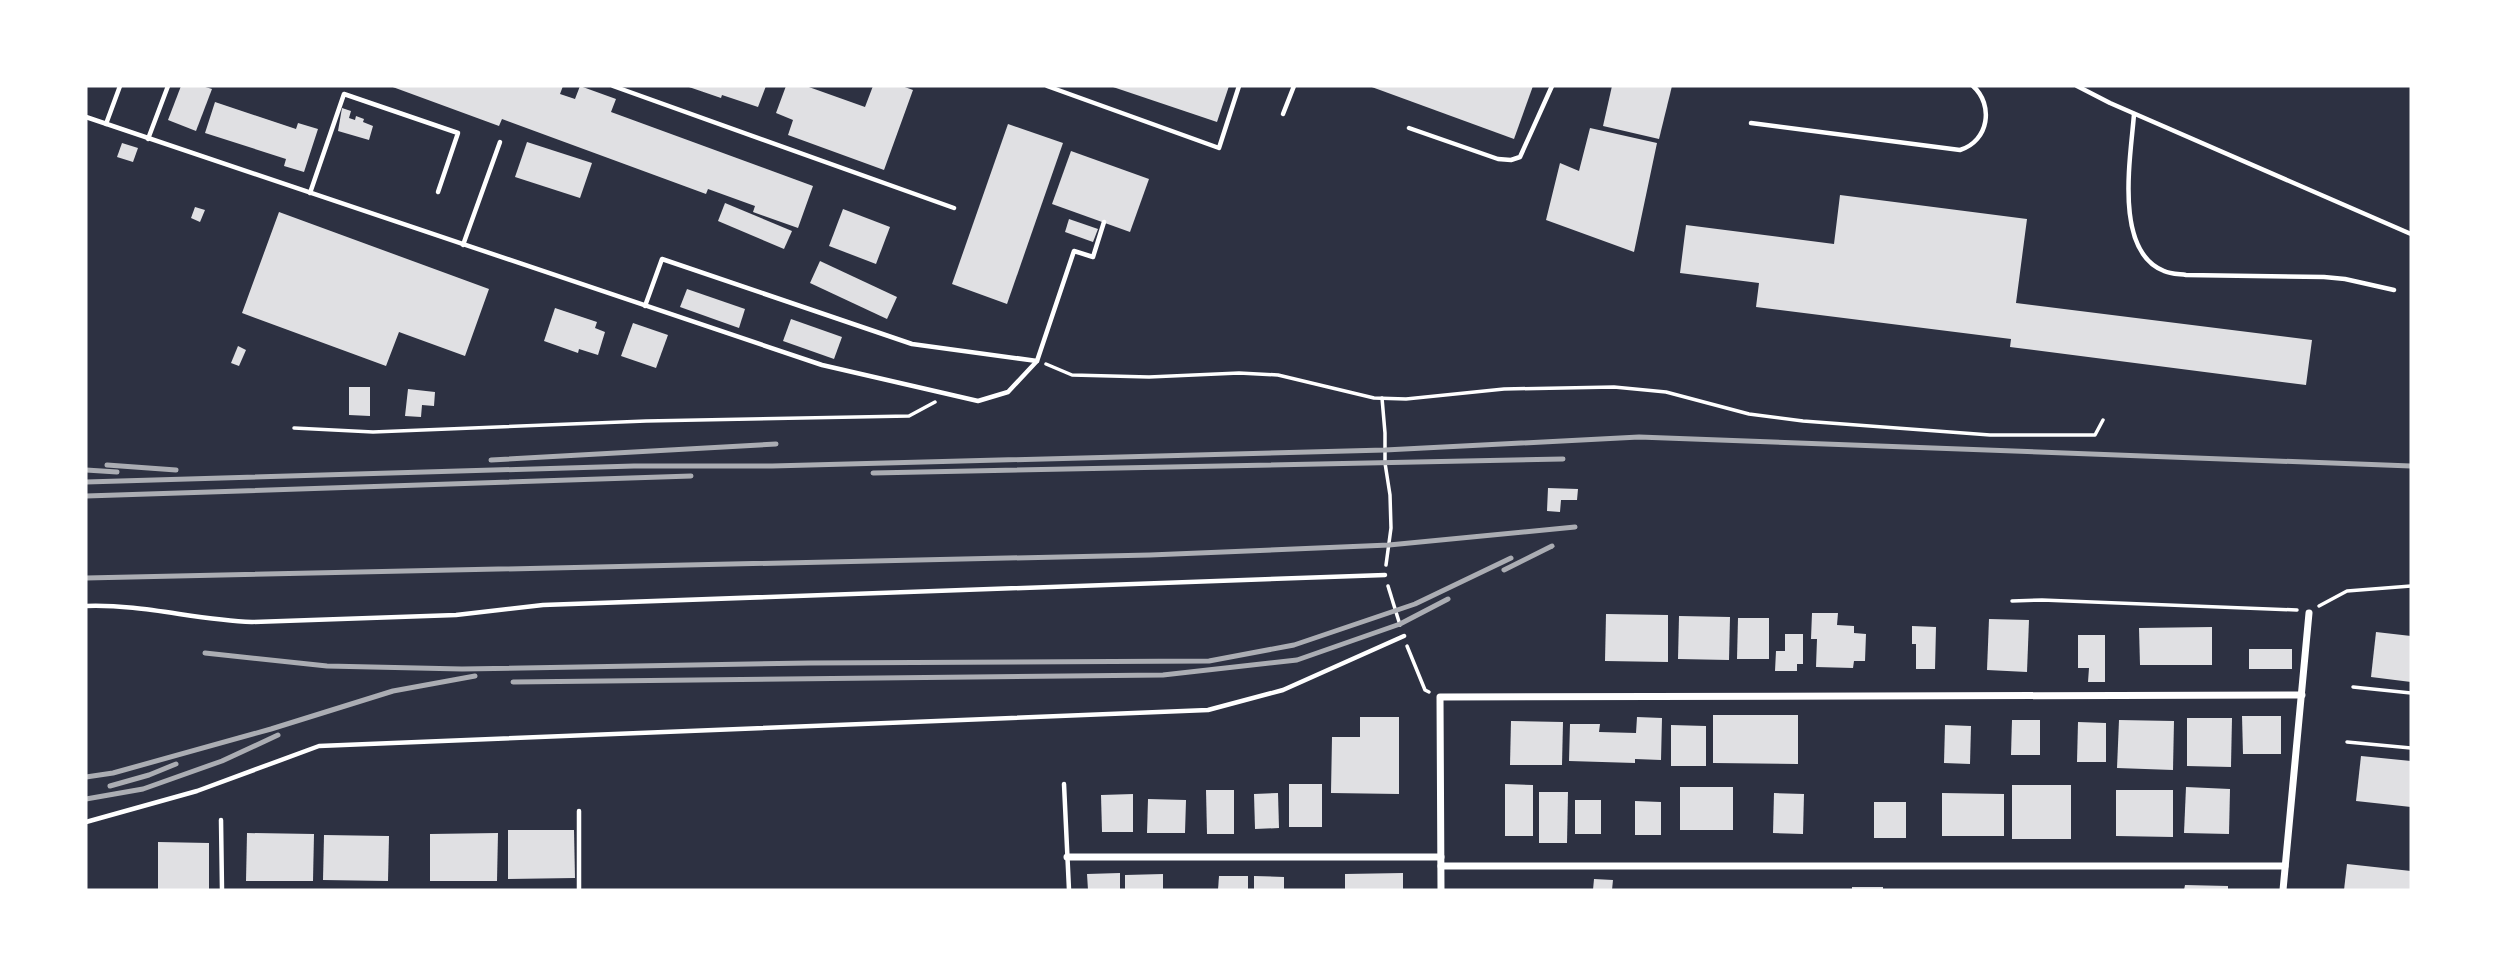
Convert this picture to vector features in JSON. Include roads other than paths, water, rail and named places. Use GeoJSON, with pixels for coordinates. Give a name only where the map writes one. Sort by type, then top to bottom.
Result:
{"type":"FeatureCollection","features":[{"type":"Feature","properties":{"kind":"street"},"geometry":{"type":"LineString","coordinates":[[2283,890],[2309,613]]}},
{"type":"Feature","properties":{"kind":"street"},"geometry":{"type":"LineString","coordinates":[[1441,890],[1440,697],[2302,695]]}},
{"type":"Feature","properties":{"kind":"street"},"geometry":{"type":"LineString","coordinates":[[1068,857],[1441,857]]}},
{"type":"Feature","properties":{"kind":"street"},"geometry":{"type":"LineString","coordinates":[[1441,866],[2285,866]]}},
{"type":"Feature","properties":{"kind":"lane"},"geometry":{"type":"LineString","coordinates":[[106,124],[120,86]]}},
{"type":"Feature","properties":{"kind":"lane"},"geometry":{"type":"LineString","coordinates":[[148,139],[168,86]]}},
{"type":"Feature","properties":{"kind":"lane"},"geometry":{"type":"LineString","coordinates":[[613,86],[954,208]]}},
{"type":"Feature","properties":{"kind":"lane"},"geometry":{"type":"LineString","coordinates":[[1048,86],[1219,148],[1239,86]]}},
{"type":"Feature","properties":{"kind":"lane"},"geometry":{"type":"LineString","coordinates":[[1283,114],[1294,86]]}},
{"type":"Feature","properties":{"kind":"lane"},"geometry":{"type":"LineString","coordinates":[[1409,128],[1499,159],[1511,160],[1520,157],[1552,86]]}},
{"type":"Feature","properties":{"kind":"lane"},"geometry":{"type":"LineString","coordinates":[[1751,123],[1960,150],[1973,146],[1982,133],[1986,111],[1981,93],[1973,86]]}},
{"type":"Feature","properties":{"kind":"lane"},"geometry":{"type":"LineString","coordinates":[[2077,86],[2134,114],[2411,234]]}},
{"type":"Feature","properties":{"kind":"lane"},"geometry":{"type":"LineString","coordinates":[[310,193],[344,94],[458,133],[438,192]]}},
{"type":"Feature","properties":{"kind":"lane"},"geometry":{"type":"LineString","coordinates":[[2134,114],[2130,172],[2131,225],[2137,243],[2147,259],[2163,271],[2186,275],[2345,279],[2394,290]]}},
{"type":"Feature","properties":{"kind":"lane"},"geometry":{"type":"LineString","coordinates":[[86,117],[821,365],[978,401],[1007,392],[1037,361],[1074,251],[1093,257],[1104,222]]}},
{"type":"Feature","properties":{"kind":"lane"},"geometry":{"type":"LineString","coordinates":[[463,245],[500,142]]}},
{"type":"Feature","properties":{"kind":"lane"},"geometry":{"type":"LineString","coordinates":[[645,306],[662,259],[912,344],[1037,361]]}},
{"type":"Feature","properties":{"kind":"lane"},"geometry":{"type":"LineString","coordinates":[[86,606],[147,609],[226,621],[252,622],[456,615],[543,605],[1385,575]]}},
{"type":"Feature","properties":{"kind":"lane"},"geometry":{"type":"LineString","coordinates":[[86,822],[197,791],[319,746],[1208,710],[1283,690],[1404,636]]}},
{"type":"Feature","properties":{"kind":"lane"},"geometry":{"type":"LineString","coordinates":[[1064,784],[1069,890]]}},
{"type":"Feature","properties":{"kind":"lane"},"geometry":{"type":"LineString","coordinates":[[579,811],[579,890]]}},
{"type":"Feature","properties":{"kind":"lane"},"geometry":{"type":"LineString","coordinates":[[221,820],[222,890]]}},
{"type":"Feature","properties":{"kind":"railway"},"geometry":{"type":"LineString","coordinates":[[86,482],[634,466],[772,466],[1385,450],[1639,437],[2411,466]]}},
{"type":"Feature","properties":{"kind":"railway"},"geometry":{"type":"LineString","coordinates":[[491,460],[776,444]]}},
{"type":"Feature","properties":{"kind":"railway"},"geometry":{"type":"LineString","coordinates":[[873,473],[1563,459]]}},
{"type":"Feature","properties":{"kind":"railway"},"geometry":{"type":"LineString","coordinates":[[107,465],[176,470]]}},
{"type":"Feature","properties":{"kind":"railway"},"geometry":{"type":"LineString","coordinates":[[86,470],[117,472]]}},
{"type":"Feature","properties":{"kind":"railway"},"geometry":{"type":"LineString","coordinates":[[86,496],[691,476]]}},
{"type":"Feature","properties":{"kind":"railway"},"geometry":{"type":"LineString","coordinates":[[86,578],[1150,555],[1389,545],[1575,527]]}},
{"type":"Feature","properties":{"kind":"railway"},"geometry":{"type":"LineString","coordinates":[[1504,570],[1552,546]]}},
{"type":"Feature","properties":{"kind":"railway"},"geometry":{"type":"LineString","coordinates":[[205,653],[327,666],[462,669],[810,663],[1209,661],[1294,645],[1415,604],[1511,558]]}},
{"type":"Feature","properties":{"kind":"railway"},"geometry":{"type":"LineString","coordinates":[[513,682],[1163,675],[1297,660],[1400,624],[1448,599]]}},
{"type":"Feature","properties":{"kind":"railway"},"geometry":{"type":"LineString","coordinates":[[86,777],[113,773],[271,729],[393,691],[475,676]]}},
{"type":"Feature","properties":{"kind":"railway"},"geometry":{"type":"LineString","coordinates":[[86,799],[143,789],[222,761],[278,735]]}},
{"type":"Feature","properties":{"kind":"railway"},"geometry":{"type":"LineString","coordinates":[[110,786],[176,764]]}}]}
